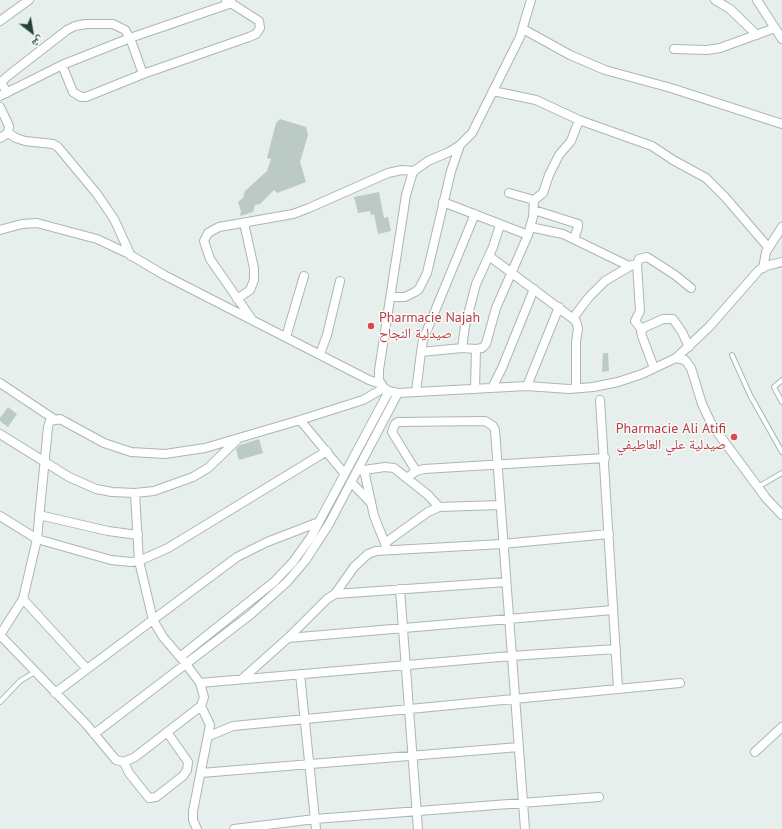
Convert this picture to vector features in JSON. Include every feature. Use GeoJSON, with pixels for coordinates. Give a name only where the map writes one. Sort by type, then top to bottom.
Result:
{"type":"FeatureCollection","features":[{"type":"Feature","properties":{"kind":"street"},"geometry":{"type":"LineString","coordinates":[[0,21],[29,0]]}},
{"type":"Feature","properties":{"kind":"street"},"geometry":{"type":"LineString","coordinates":[[180,657],[274,582],[302,549],[319,522],[384,388],[379,370],[406,194],[414,171],[428,161],[449,152],[460,145],[472,133],[523,29],[531,0]]}},
{"type":"Feature","properties":{"kind":"street"},"geometry":{"type":"LineString","coordinates":[[715,0],[730,9],[757,35]]}},
{"type":"Feature","properties":{"kind":"street"},"geometry":{"type":"LineString","coordinates":[[757,0],[782,39]]}},
{"type":"Feature","properties":{"kind":"street"},"geometry":{"type":"LineString","coordinates":[[62,65],[70,87],[77,95],[86,97],[143,74],[250,38],[256,34],[260,28],[259,21],[229,1],[130,38],[62,65],[4,95],[0,82],[48,44],[75,26],[86,24],[113,24],[125,30],[130,38],[143,74]]}},
{"type":"Feature","properties":{"kind":"street"},"geometry":{"type":"LineString","coordinates":[[674,49],[701,50],[720,48],[775,28]]}},
{"type":"Feature","properties":{"kind":"street"},"geometry":{"type":"LineString","coordinates":[[523,29],[570,55],[605,70],[671,88],[782,124]]}},
{"type":"Feature","properties":{"kind":"street"},"geometry":{"type":"LineString","coordinates":[[493,91],[536,100],[579,120],[645,142],[673,160],[706,178],[725,197],[768,247]]}},
{"type":"Feature","properties":{"kind":"street"},"geometry":{"type":"LineString","coordinates":[[0,107],[8,121],[9,126],[8,133],[0,138]]}},
{"type":"Feature","properties":{"kind":"street"},"geometry":{"type":"LineString","coordinates":[[509,192],[534,200],[542,195],[549,175],[562,150],[571,141],[579,120]]}},
{"type":"Feature","properties":{"kind":"street"},"geometry":{"type":"LineString","coordinates":[[8,133],[21,140],[53,144],[58,147],[97,194],[114,219],[131,256]]}},
{"type":"Feature","properties":{"kind":"street"},"geometry":{"type":"LineString","coordinates":[[391,297],[410,296],[419,289],[427,273],[444,202],[460,145]]}},
{"type":"Feature","properties":{"kind":"street"},"geometry":{"type":"LineString","coordinates":[[253,320],[210,258],[204,241],[212,229],[292,214],[310,208],[388,173],[402,170],[414,171]]}},
{"type":"Feature","properties":{"kind":"street"},"geometry":{"type":"LineString","coordinates":[[421,352],[462,348],[476,349],[482,348],[486,344],[496,308],[529,231],[534,210],[534,200]]}},
{"type":"Feature","properties":{"kind":"street"},"geometry":{"type":"LineString","coordinates":[[444,202],[500,225],[529,231],[556,232],[574,239],[629,266]]}},
{"type":"Feature","properties":{"kind":"street"},"geometry":{"type":"LineString","coordinates":[[534,210],[578,224],[574,239]]}},
{"type":"Feature","properties":{"kind":"street"},"geometry":{"type":"LineString","coordinates":[[416,392],[423,340],[475,214]]}},
{"type":"Feature","properties":{"kind":"street"},"geometry":{"type":"LineString","coordinates":[[0,230],[22,224],[37,223],[96,239],[384,388],[398,393],[527,386],[576,388],[618,382],[676,358],[689,347],[763,268],[782,262]]}},
{"type":"Feature","properties":{"kind":"street"},"geometry":{"type":"LineString","coordinates":[[237,299],[250,290],[254,280],[254,268],[244,223]]}},
{"type":"Feature","properties":{"kind":"street"},"geometry":{"type":"LineString","coordinates":[[462,348],[465,326],[476,284],[489,256],[500,225]]}},
{"type":"Feature","properties":{"kind":"street"},"geometry":{"type":"LineString","coordinates":[[763,268],[768,247],[782,226]]}},
{"type":"Feature","properties":{"kind":"street"},"geometry":{"type":"LineString","coordinates":[[489,256],[511,274],[573,318],[578,329],[576,342],[576,388]]}},
{"type":"Feature","properties":{"kind":"street"},"geometry":{"type":"LineString","coordinates":[[654,368],[646,350],[642,330],[635,321],[640,308],[637,264],[639,259],[646,257],[675,274],[691,288]]}},
{"type":"Feature","properties":{"kind":"street"},"geometry":{"type":"LineString","coordinates":[[573,318],[589,296],[600,285],[629,266],[637,264]]}},
{"type":"Feature","properties":{"kind":"street"},"geometry":{"type":"LineString","coordinates":[[286,336],[304,276]]}},
{"type":"Feature","properties":{"kind":"street"},"geometry":{"type":"LineString","coordinates":[[320,354],[327,335],[340,281]]}},
{"type":"Feature","properties":{"kind":"street"},"geometry":{"type":"LineString","coordinates":[[492,388],[502,368],[534,289]]}},
{"type":"Feature","properties":{"kind":"street"},"geometry":{"type":"LineString","coordinates":[[527,386],[559,307]]}},
{"type":"Feature","properties":{"kind":"street"},"geometry":{"type":"LineString","coordinates":[[642,330],[663,319],[670,318],[676,322],[689,347]]}},
{"type":"Feature","properties":{"kind":"street"},"geometry":{"type":"LineString","coordinates":[[475,389],[476,349]]}},
{"type":"Feature","properties":{"kind":"street"},"geometry":{"type":"LineString","coordinates":[[676,358],[684,360],[691,368],[702,404],[712,425],[757,487],[782,515]]}},
{"type":"Feature","properties":{"kind":"street"},"geometry":{"type":"LineString","coordinates":[[0,383],[54,419],[60,419],[104,443],[131,452],[147,454],[183,452],[238,438],[363,400],[384,388]]}},
{"type":"Feature","properties":{"kind":"street"},"geometry":{"type":"LineString","coordinates":[[94,734],[268,601],[287,582],[305,561],[329,524],[352,482],[360,471],[398,393]]}},
{"type":"Feature","properties":{"kind":"street"},"geometry":{"type":"LineString","coordinates":[[600,400],[605,458],[618,688]]}},
{"type":"Feature","properties":{"kind":"street"},"geometry":{"type":"LineString","coordinates":[[54,419],[48,424],[37,539],[23,599],[0,635],[94,734],[116,760],[124,762],[135,757],[201,706],[204,697],[200,683],[186,664],[162,637],[153,620],[139,561],[135,493]]}},
{"type":"Feature","properties":{"kind":"street"},"geometry":{"type":"LineString","coordinates":[[300,420],[344,473]]}},
{"type":"Feature","properties":{"kind":"street"},"geometry":{"type":"LineString","coordinates":[[416,471],[392,432],[395,424],[398,422],[484,421],[489,423],[495,430],[502,544],[525,829]]}},
{"type":"Feature","properties":{"kind":"street"},"geometry":{"type":"LineString","coordinates":[[0,434],[69,478],[96,489],[112,492],[135,493],[154,491],[194,477],[212,464],[238,438]]}},
{"type":"Feature","properties":{"kind":"street"},"geometry":{"type":"LineString","coordinates":[[0,516],[37,539],[111,560],[130,562],[139,561],[168,548],[327,451]]}},
{"type":"Feature","properties":{"kind":"street"},"geometry":{"type":"LineString","coordinates":[[408,478],[416,471],[605,458]]}},
{"type":"Feature","properties":{"kind":"street"},"geometry":{"type":"LineString","coordinates":[[360,471],[389,467],[397,470],[408,478],[439,507]]}},
{"type":"Feature","properties":{"kind":"street"},"geometry":{"type":"LineString","coordinates":[[360,471],[386,546]]}},
{"type":"Feature","properties":{"kind":"street"},"geometry":{"type":"LineString","coordinates":[[352,482],[370,502]]}},
{"type":"Feature","properties":{"kind":"street"},"geometry":{"type":"LineString","coordinates":[[242,679],[288,638],[327,599],[335,594],[361,559],[386,546],[428,512],[439,507],[500,505]]}},
{"type":"Feature","properties":{"kind":"street"},"geometry":{"type":"LineString","coordinates":[[39,515],[108,531],[138,535]]}},
{"type":"Feature","properties":{"kind":"street"},"geometry":{"type":"LineString","coordinates":[[55,693],[153,620],[178,599],[237,557],[268,542],[319,522]]}},
{"type":"Feature","properties":{"kind":"street"},"geometry":{"type":"LineString","coordinates":[[386,546],[502,544],[609,534]]}},
{"type":"Feature","properties":{"kind":"street"},"geometry":{"type":"LineString","coordinates":[[335,594],[506,582]]}},
{"type":"Feature","properties":{"kind":"street"},"geometry":{"type":"LineString","coordinates":[[400,589],[418,829]]}},
{"type":"Feature","properties":{"kind":"street"},"geometry":{"type":"LineString","coordinates":[[23,599],[87,669]]}},
{"type":"Feature","properties":{"kind":"street"},"geometry":{"type":"LineString","coordinates":[[288,638],[613,610]]}},
{"type":"Feature","properties":{"kind":"street"},"geometry":{"type":"LineString","coordinates":[[200,683],[511,656],[616,649]]}},
{"type":"Feature","properties":{"kind":"street"},"geometry":{"type":"LineString","coordinates":[[300,674],[316,829]]}},
{"type":"Feature","properties":{"kind":"street"},"geometry":{"type":"LineString","coordinates":[[209,736],[233,726],[680,683]]}},
{"type":"Feature","properties":{"kind":"street"},"geometry":{"type":"LineString","coordinates":[[198,829],[194,820],[193,811],[210,725],[201,706]]}},
{"type":"Feature","properties":{"kind":"street"},"geometry":{"type":"LineString","coordinates":[[755,752],[782,727]]}},
{"type":"Feature","properties":{"kind":"street"},"geometry":{"type":"LineString","coordinates":[[124,762],[129,773],[149,798],[156,797],[183,776],[187,770],[188,762],[167,732]]}},
{"type":"Feature","properties":{"kind":"street"},"geometry":{"type":"LineString","coordinates":[[201,773],[309,766],[519,747]]}},
{"type":"Feature","properties":{"kind":"street"},"geometry":{"type":"LineString","coordinates":[[234,829],[315,819],[599,797]]}},
{"type":"Feature","properties":{"kind":"lane"},"geometry":{"type":"LineString","coordinates":[[732,355],[750,395],[782,452]]}},
{"type":"Feature","properties":{"kind":"lane"},"geometry":{"type":"LineString","coordinates":[[782,380],[774,387],[782,402]]}},
{"type":"Feature","properties":{"kind":"lane"},"geometry":{"type":"LineString","coordinates":[[757,487],[782,473]]}},
{"type":"Feature","properties":{"kind":"lane"},"geometry":{"type":"LineString","coordinates":[[0,702],[20,681],[35,672]]}},
{"type":"Feature","properties":{"kind":"building"},"geometry":{"type":"Polygon","coordinates":[[[280,119],[306,127],[308,135],[300,162],[306,182],[277,193],[274,190],[260,204],[255,205],[253,212],[240,216],[241,211],[238,202],[243,198],[245,191],[267,171],[271,159],[267,158],[276,123],[280,119]]]}},
{"type":"Feature","properties":{"kind":"building"},"geometry":{"type":"Polygon","coordinates":[[[379,192],[384,218],[388,217],[391,231],[378,234],[374,214],[371,215],[370,211],[358,213],[354,197],[379,192]]]}},
{"type":"Feature","properties":{"kind":"building"},"geometry":{"type":"Polygon","coordinates":[[[603,353],[608,353],[609,371],[602,372],[603,353]]]}},
{"type":"Feature","properties":{"kind":"building"},"geometry":{"type":"Polygon","coordinates":[[[8,407],[17,414],[8,427],[0,421],[0,418],[8,407]]]}},
{"type":"Feature","properties":{"kind":"building"},"geometry":{"type":"Polygon","coordinates":[[[259,439],[263,453],[239,460],[236,449],[240,445],[259,439]]]}},
{"type":"Feature","properties":{"kind":"place","name":"Pharmacie Najah صيدلية النجاح"},"geometry":{"type":"Point","coordinates":[371,326]}},
{"type":"Feature","properties":{"kind":"place","name":"Pharmacie Ali Atifi صيدلية علي العاطيفي"},"geometry":{"type":"Point","coordinates":[734,437]}}]}
